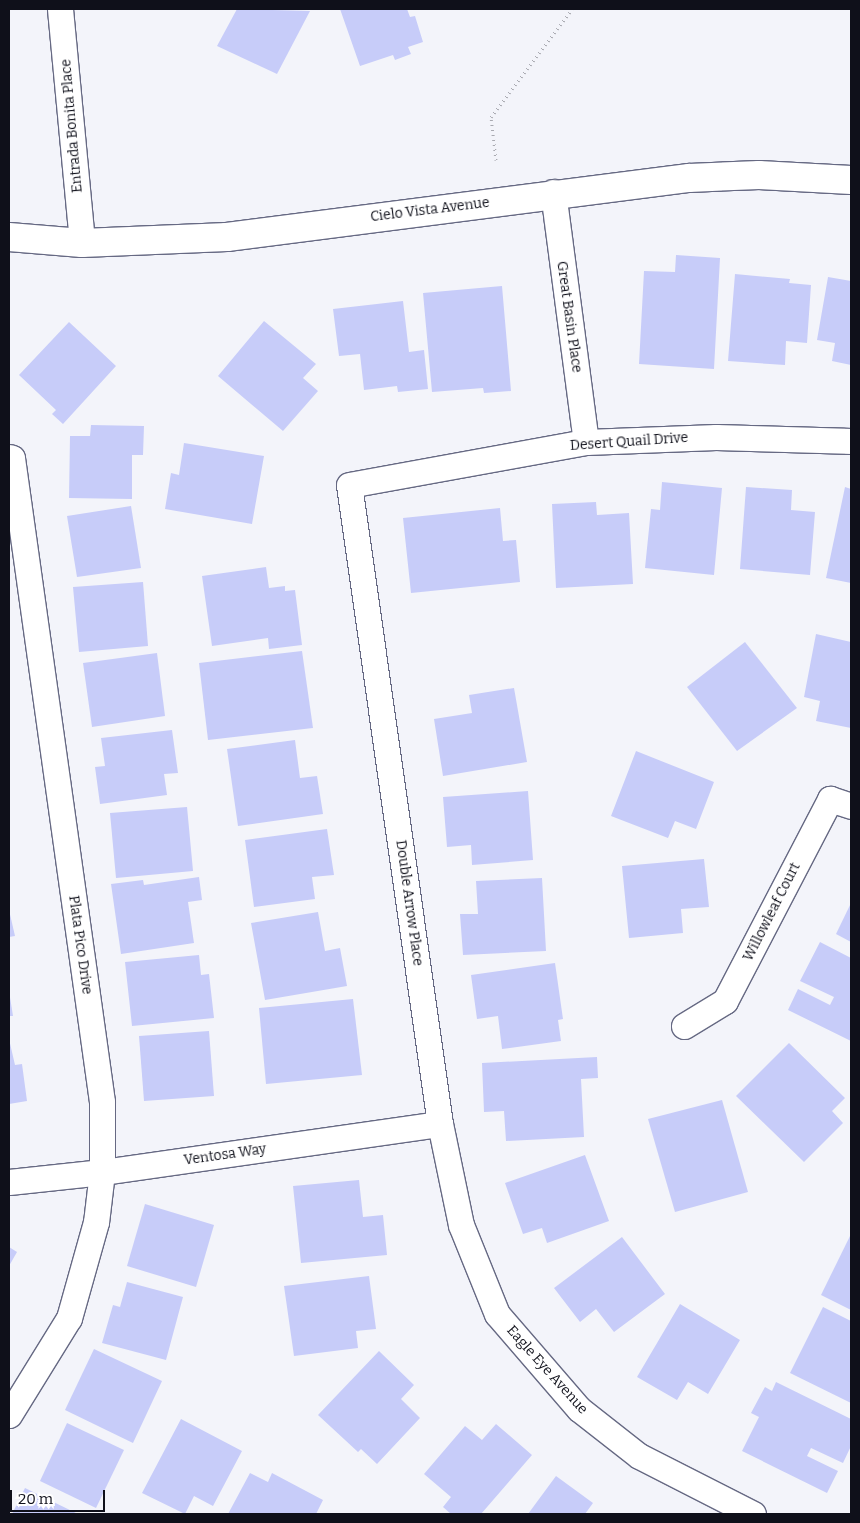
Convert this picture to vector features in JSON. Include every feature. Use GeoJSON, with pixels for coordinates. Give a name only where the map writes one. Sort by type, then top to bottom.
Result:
{"type":"FeatureCollection","features":[{"type":"Feature","properties":{"kind":"street","name":"Entrada Bonita Place"},"geometry":{"type":"LineString","coordinates":[[60,9],[82,243]]}},
{"type":"Feature","properties":{"kind":"street","name":"Cielo Vista Avenue"},"geometry":{"type":"LineString","coordinates":[[9,238],[82,243],[227,237],[553,192],[698,177],[759,175],[851,180]]}},
{"type":"Feature","properties":{"kind":"street","name":"Great Basin Place"},"geometry":{"type":"LineString","coordinates":[[553,192],[586,442]]}},
{"type":"Feature","properties":{"kind":"street","name":"Desert Quail Drive"},"geometry":{"type":"LineString","coordinates":[[350,485],[586,442],[716,437],[851,440]]}},
{"type":"Feature","properties":{"kind":"street","name":"Plata Pico Drive"},"geometry":{"type":"LineString","coordinates":[[9,1415],[69,1318],[96,1222],[102,1172],[102,1102],[10,458]]}},
{"type":"Feature","properties":{"kind":"street","name":"Double Arrow Place"},"geometry":{"type":"LineString","coordinates":[[350,485],[440,1124],[461,1225],[498,1314]]}},
{"type":"Feature","properties":{"kind":"street","name":"Willowleaf Court"},"geometry":{"type":"LineString","coordinates":[[684,1026],[725,1001],[830,799],[851,806]]}},
{"type":"Feature","properties":{"kind":"street","name":"Ventosa Way"},"geometry":{"type":"LineString","coordinates":[[9,1182],[102,1172],[440,1124]]}},
{"type":"Feature","properties":{"kind":"street","name":"Eagle Eye Avenue"},"geometry":{"type":"LineString","coordinates":[[498,1314],[579,1409],[639,1456],[753,1514]]}},
{"type":"Feature","properties":{"kind":"path"},"geometry":{"type":"LineString","coordinates":[[496,160],[491,117],[572,9]]}},
{"type":"Feature","properties":{"kind":"building"},"geometry":{"type":"Polygon","coordinates":[[[237,9],[310,11],[277,74],[217,46],[237,9]]]}},
{"type":"Feature","properties":{"kind":"building"},"geometry":{"type":"Polygon","coordinates":[[[340,9],[407,9],[410,17],[415,16],[423,42],[408,47],[411,54],[395,60],[393,55],[360,66],[340,9]]]}},
{"type":"Feature","properties":{"kind":"building"},"geometry":{"type":"Polygon","coordinates":[[[676,255],[720,258],[714,369],[639,364],[644,271],[675,272],[676,255]]]}},
{"type":"Feature","properties":{"kind":"building"},"geometry":{"type":"Polygon","coordinates":[[[735,274],[790,279],[789,283],[811,285],[807,343],[786,341],[785,365],[728,361],[735,274]]]}},
{"type":"Feature","properties":{"kind":"building"},"geometry":{"type":"Polygon","coordinates":[[[828,277],[851,281],[851,365],[832,361],[835,343],[817,340],[828,277]]]}},
{"type":"Feature","properties":{"kind":"building"},"geometry":{"type":"Polygon","coordinates":[[[502,286],[511,391],[484,393],[483,388],[432,392],[423,293],[502,286]]]}},
{"type":"Feature","properties":{"kind":"building"},"geometry":{"type":"Polygon","coordinates":[[[403,301],[409,352],[424,350],[428,389],[398,392],[397,386],[364,390],[360,354],[339,356],[333,309],[403,301]]]}},
{"type":"Feature","properties":{"kind":"building"},"geometry":{"type":"Polygon","coordinates":[[[264,321],[316,364],[303,378],[318,391],[283,431],[218,376],[264,321]]]}},
{"type":"Feature","properties":{"kind":"building"},"geometry":{"type":"Polygon","coordinates":[[[69,322],[116,366],[63,424],[52,414],[56,410],[19,375],[69,322]]]}},
{"type":"Feature","properties":{"kind":"building"},"geometry":{"type":"Polygon","coordinates":[[[91,425],[144,426],[143,455],[132,455],[132,499],[69,498],[70,436],[90,436],[91,425]]]}},
{"type":"Feature","properties":{"kind":"building"},"geometry":{"type":"Polygon","coordinates":[[[184,443],[264,456],[252,524],[165,509],[171,473],[179,475],[184,443]]]}},
{"type":"Feature","properties":{"kind":"building"},"geometry":{"type":"Polygon","coordinates":[[[662,482],[722,488],[714,575],[645,568],[651,509],[660,510],[662,482]]]}},
{"type":"Feature","properties":{"kind":"building"},"geometry":{"type":"Polygon","coordinates":[[[746,487],[792,490],[791,510],[815,512],[810,575],[740,569],[746,487]]]}},
{"type":"Feature","properties":{"kind":"building"},"geometry":{"type":"Polygon","coordinates":[[[845,487],[851,489],[851,583],[826,578],[845,487]]]}},
{"type":"Feature","properties":{"kind":"building"},"geometry":{"type":"Polygon","coordinates":[[[596,502],[597,515],[629,513],[633,584],[556,588],[552,504],[596,502]]]}},
{"type":"Feature","properties":{"kind":"building"},"geometry":{"type":"Polygon","coordinates":[[[131,506],[141,568],[77,577],[67,516],[131,506]]]}},
{"type":"Feature","properties":{"kind":"building"},"geometry":{"type":"Polygon","coordinates":[[[500,508],[503,541],[516,540],[520,582],[411,593],[403,518],[500,508]]]}},
{"type":"Feature","properties":{"kind":"building"},"geometry":{"type":"Polygon","coordinates":[[[266,567],[269,588],[285,586],[285,591],[295,590],[302,645],[269,649],[268,638],[212,646],[202,576],[266,567]]]}},
{"type":"Feature","properties":{"kind":"building"},"geometry":{"type":"Polygon","coordinates":[[[143,582],[148,646],[79,652],[73,587],[143,582]]]}},
{"type":"Feature","properties":{"kind":"building"},"geometry":{"type":"Polygon","coordinates":[[[816,634],[851,642],[851,728],[816,721],[820,701],[804,697],[816,634]]]}},
{"type":"Feature","properties":{"kind":"building"},"geometry":{"type":"Polygon","coordinates":[[[745,642],[797,708],[737,751],[687,687],[745,642]]]}},
{"type":"Feature","properties":{"kind":"building"},"geometry":{"type":"Polygon","coordinates":[[[302,651],[313,728],[208,740],[199,663],[302,651]]]}},
{"type":"Feature","properties":{"kind":"building"},"geometry":{"type":"Polygon","coordinates":[[[157,653],[165,716],[92,727],[83,663],[157,653]]]}},
{"type":"Feature","properties":{"kind":"building"},"geometry":{"type":"Polygon","coordinates":[[[514,688],[527,762],[443,776],[434,719],[472,713],[469,695],[514,688]]]}},
{"type":"Feature","properties":{"kind":"building"},"geometry":{"type":"Polygon","coordinates":[[[172,730],[178,773],[164,774],[167,795],[100,804],[95,767],[105,766],[101,738],[172,730]]]}},
{"type":"Feature","properties":{"kind":"building"},"geometry":{"type":"Polygon","coordinates":[[[295,740],[300,778],[317,776],[323,814],[238,826],[227,749],[295,740]]]}},
{"type":"Feature","properties":{"kind":"building"},"geometry":{"type":"Polygon","coordinates":[[[636,751],[714,782],[696,829],[675,821],[668,838],[611,816],[636,751]]]}},
{"type":"Feature","properties":{"kind":"building"},"geometry":{"type":"Polygon","coordinates":[[[528,791],[533,860],[472,865],[471,845],[447,847],[443,797],[528,791]]]}},
{"type":"Feature","properties":{"kind":"building"},"geometry":{"type":"Polygon","coordinates":[[[187,807],[193,871],[116,878],[110,813],[187,807]]]}},
{"type":"Feature","properties":{"kind":"building"},"geometry":{"type":"Polygon","coordinates":[[[327,829],[334,875],[312,877],[315,899],[254,907],[245,840],[327,829]]]}},
{"type":"Feature","properties":{"kind":"building"},"geometry":{"type":"Polygon","coordinates":[[[704,859],[709,907],[681,909],[683,933],[629,938],[622,866],[704,859]]]}},
{"type":"Feature","properties":{"kind":"building"},"geometry":{"type":"Polygon","coordinates":[[[199,877],[202,900],[188,902],[194,943],[121,954],[111,884],[143,880],[144,885],[199,877]]]}},
{"type":"Feature","properties":{"kind":"building"},"geometry":{"type":"Polygon","coordinates":[[[542,878],[546,951],[463,955],[460,914],[478,914],[476,881],[542,878]]]}},
{"type":"Feature","properties":{"kind":"building"},"geometry":{"type":"Polygon","coordinates":[[[851,903],[851,942],[836,934],[851,903]]]}},
{"type":"Feature","properties":{"kind":"building"},"geometry":{"type":"Polygon","coordinates":[[[9,910],[15,936],[9,937],[9,910]]]}},
{"type":"Feature","properties":{"kind":"building"},"geometry":{"type":"Polygon","coordinates":[[[318,912],[325,951],[340,948],[347,986],[265,1000],[251,923],[318,912]]]}},
{"type":"Feature","properties":{"kind":"building"},"geometry":{"type":"Polygon","coordinates":[[[820,942],[851,958],[851,1041],[788,1010],[798,989],[830,1005],[834,997],[800,981],[820,942]]]}},
{"type":"Feature","properties":{"kind":"building"},"geometry":{"type":"Polygon","coordinates":[[[199,955],[201,975],[209,974],[214,1018],[132,1026],[125,962],[199,955]]]}},
{"type":"Feature","properties":{"kind":"building"},"geometry":{"type":"Polygon","coordinates":[[[555,963],[563,1019],[558,1020],[561,1041],[502,1049],[498,1016],[477,1019],[471,975],[555,963]]]}},
{"type":"Feature","properties":{"kind":"building"},"geometry":{"type":"Polygon","coordinates":[[[9,991],[13,1016],[9,1016],[9,991]]]}},
{"type":"Feature","properties":{"kind":"building"},"geometry":{"type":"Polygon","coordinates":[[[353,999],[362,1075],[266,1084],[259,1008],[353,999]]]}},
{"type":"Feature","properties":{"kind":"building"},"geometry":{"type":"Polygon","coordinates":[[[209,1031],[214,1096],[144,1101],[139,1036],[209,1031]]]}},
{"type":"Feature","properties":{"kind":"building"},"geometry":{"type":"Polygon","coordinates":[[[9,1039],[15,1065],[22,1064],[27,1101],[9,1104],[9,1039]]]}},
{"type":"Feature","properties":{"kind":"building"},"geometry":{"type":"Polygon","coordinates":[[[789,1043],[845,1098],[832,1111],[843,1123],[804,1162],[736,1096],[789,1043]]]}},
{"type":"Feature","properties":{"kind":"building"},"geometry":{"type":"Polygon","coordinates":[[[597,1057],[598,1078],[581,1079],[584,1137],[506,1141],[504,1111],[484,1112],[482,1063],[597,1057]]]}},
{"type":"Feature","properties":{"kind":"building"},"geometry":{"type":"Polygon","coordinates":[[[722,1100],[748,1192],[675,1212],[648,1119],[722,1100]]]}},
{"type":"Feature","properties":{"kind":"building"},"geometry":{"type":"Polygon","coordinates":[[[585,1155],[609,1221],[547,1243],[542,1228],[523,1234],[505,1183],[585,1155]]]}},
{"type":"Feature","properties":{"kind":"building"},"geometry":{"type":"Polygon","coordinates":[[[359,1180],[363,1217],[383,1215],[387,1255],[301,1263],[293,1186],[359,1180]]]}},
{"type":"Feature","properties":{"kind":"building"},"geometry":{"type":"Polygon","coordinates":[[[145,1204],[214,1225],[196,1287],[127,1266],[145,1204]]]}},
{"type":"Feature","properties":{"kind":"building"},"geometry":{"type":"Polygon","coordinates":[[[851,1234],[851,1310],[821,1295],[851,1234]]]}},
{"type":"Feature","properties":{"kind":"building"},"geometry":{"type":"Polygon","coordinates":[[[622,1237],[665,1294],[614,1332],[596,1309],[580,1322],[554,1288],[622,1237]]]}},
{"type":"Feature","properties":{"kind":"building"},"geometry":{"type":"Polygon","coordinates":[[[9,1247],[17,1252],[9,1266],[9,1247]]]}},
{"type":"Feature","properties":{"kind":"building"},"geometry":{"type":"Polygon","coordinates":[[[369,1276],[376,1329],[356,1331],[358,1348],[294,1356],[284,1286],[369,1276]]]}},
{"type":"Feature","properties":{"kind":"building"},"geometry":{"type":"Polygon","coordinates":[[[127,1282],[183,1297],[166,1360],[102,1343],[113,1305],[120,1307],[127,1282]]]}},
{"type":"Feature","properties":{"kind":"building"},"geometry":{"type":"Polygon","coordinates":[[[680,1304],[740,1340],[708,1394],[688,1382],[677,1400],[637,1377],[680,1304]]]}},
{"type":"Feature","properties":{"kind":"building"},"geometry":{"type":"Polygon","coordinates":[[[823,1307],[851,1321],[851,1403],[790,1373],[823,1307]]]}},
{"type":"Feature","properties":{"kind":"building"},"geometry":{"type":"Polygon","coordinates":[[[94,1349],[162,1381],[133,1443],[65,1410],[94,1349]]]}},
{"type":"Feature","properties":{"kind":"building"},"geometry":{"type":"Polygon","coordinates":[[[379,1351],[414,1385],[401,1399],[420,1418],[377,1464],[361,1449],[358,1452],[318,1415],[379,1351]]]}},
{"type":"Feature","properties":{"kind":"building"},"geometry":{"type":"Polygon","coordinates":[[[776,1382],[851,1419],[851,1446],[843,1463],[811,1448],[807,1456],[838,1471],[827,1493],[742,1451],[759,1417],[751,1413],[765,1387],[772,1391],[776,1382]]]}},
{"type":"Feature","properties":{"kind":"building"},"geometry":{"type":"Polygon","coordinates":[[[181,1419],[242,1451],[213,1506],[194,1496],[185,1514],[142,1493],[181,1419]]]}},
{"type":"Feature","properties":{"kind":"building"},"geometry":{"type":"Polygon","coordinates":[[[67,1423],[124,1450],[96,1508],[40,1481],[67,1423]]]}},
{"type":"Feature","properties":{"kind":"building"},"geometry":{"type":"Polygon","coordinates":[[[496,1424],[532,1455],[481,1514],[451,1514],[443,1507],[451,1497],[424,1474],[465,1426],[482,1440],[496,1424]]]}},
{"type":"Feature","properties":{"kind":"building"},"geometry":{"type":"Polygon","coordinates":[[[250,1473],[268,1482],[272,1473],[323,1500],[316,1514],[228,1514],[250,1473]]]}},
{"type":"Feature","properties":{"kind":"building"},"geometry":{"type":"Polygon","coordinates":[[[556,1476],[593,1503],[585,1514],[528,1514],[556,1476]]]}},
{"type":"Feature","properties":{"kind":"building"},"geometry":{"type":"Polygon","coordinates":[[[25,1488],[78,1514],[12,1514],[25,1488]]]}}]}
